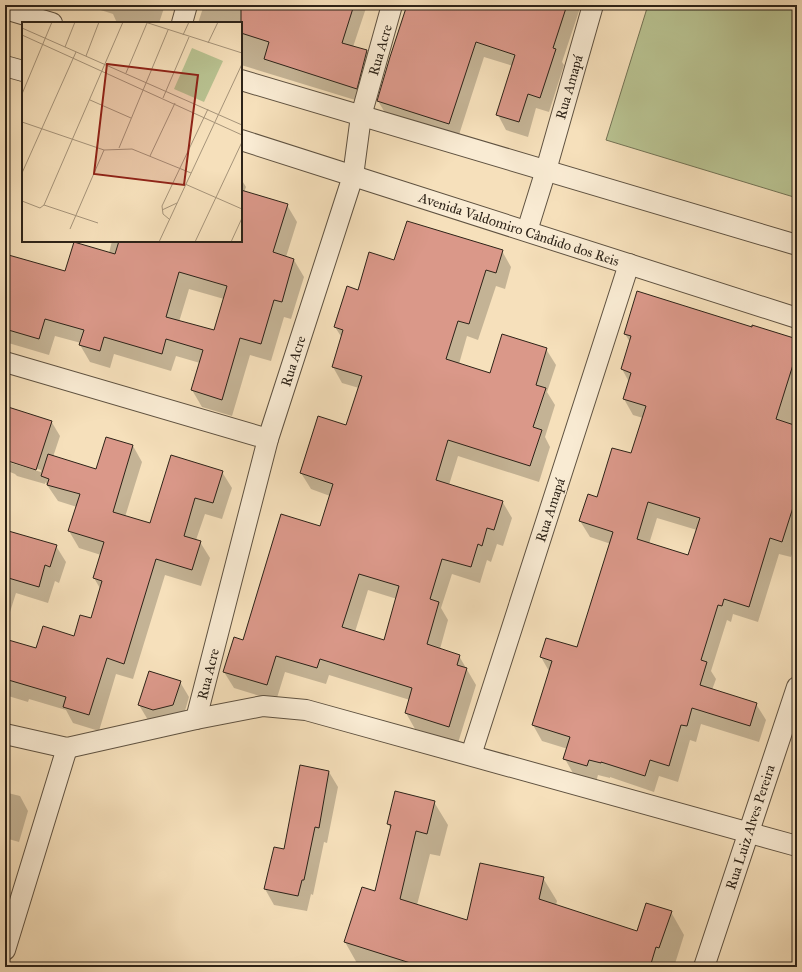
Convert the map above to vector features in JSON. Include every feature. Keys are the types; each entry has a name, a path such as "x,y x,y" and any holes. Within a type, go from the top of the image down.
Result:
{"street":[{"path":"182,22 187,5"},
{"name":"Rua Acre","path":"196,719 268,439 353,176 362,116 392,5"},
{"name":"Rua Amapá","path":"527,231 593,5"},
{"path":"5,9 49,22"},
{"path":"5,66 22,71"},
{"path":"242,80 797,245"},
{"name":"Avenida Valdomiro Cândido dos Reis","path":"242,140 797,318"},
{"name":"Rua Amapá","path":"471,756 629,264"},
{"path":"5,362 268,439"},
{"name":"Rua Luiz Alves Pereira","path":"704,967 797,687"},
{"path":"5,734 67,748 196,719 263,706 306,710 797,846"},
{"path":"5,950 67,748"}],"green space":[{"path":"648,5 797,5 797,198 606,140"}],"building":[{"path":"241,5 354,5 342,43 367,50 357,89 264,59 269,42 242,33"},
{"path":"407,5 567,5 553,48 556,49 540,98 528,94 519,122 496,115 515,55 476,42 449,124 377,101"},
{"path":"242,190 288,204 273,252 294,259 282,302 274,300 261,344 240,338 222,400 191,390 203,350 166,339 162,354 104,337 100,351 79,345 84,330 45,319 39,339 5,329 5,254 65,271 74,242 115,254 119,242 242,242","holes":["179,272 227,286 214,330 166,317"]},
{"path":"407,221 503,250 496,273 486,270 469,324 458,321 446,359 490,373 502,334 547,348 536,385 546,388 533,427 542,430 530,466 448,440 436,480 503,501 494,530 487,528 482,546 478,544 471,567 442,559 430,599 439,602 427,644 460,655 457,665 467,668 449,727 405,713 412,688 320,659 317,668 276,656 267,685 223,672 234,637 243,640 281,514 320,526 333,484 300,473 318,416 346,425 362,376 332,367 343,330 334,327 347,286 358,290 369,252 394,260","holes":["359,574 399,586 384,640 342,627"]},
{"path":"637,291 752,327 752,325 797,339 797,352 776,419 797,426 797,495 782,542 770,538 749,607 724,599 722,606 718,605 701,660 707,662 700,685 757,703 750,726 692,708 687,726 681,725 669,766 650,760 645,776 601,762 589,760 587,766 563,759 570,737 532,725 552,661 540,657 546,638 577,647 613,532 579,521 588,494 597,497 612,448 631,453 646,406 623,399 631,373 621,369 631,336 624,334","holes":["648,502 700,518 688,555 637,539"]},
{"path":"5,406 52,421 36,470 5,460"},
{"path":"106,437 133,445 113,512 150,523 171,455 223,471 213,503 195,498 184,536 201,541 192,570 156,559 124,664 107,658 89,715 63,707 66,697 5,679 5,639 36,648 43,626 74,636 80,615 91,618 102,581 93,578 104,542 68,531 80,494 47,485 49,479 41,476 48,454 96,469"},
{"path":"5,530 57,545 50,567 45,565 39,587 5,577"},
{"path":"149,671 181,681 173,705 153,710 138,705"},
{"path":"300,765 329,771 319,828 315,827 304,880 302,880 298,896 264,889 274,847 284,849"},
{"path":"395,791 435,801 427,834 416,831 400,899 467,920 480,863 544,877 539,899 637,931 646,903 672,911 659,948 656,947 650,967 423,967 344,942 362,887 375,891 391,825 387,824"}]}
